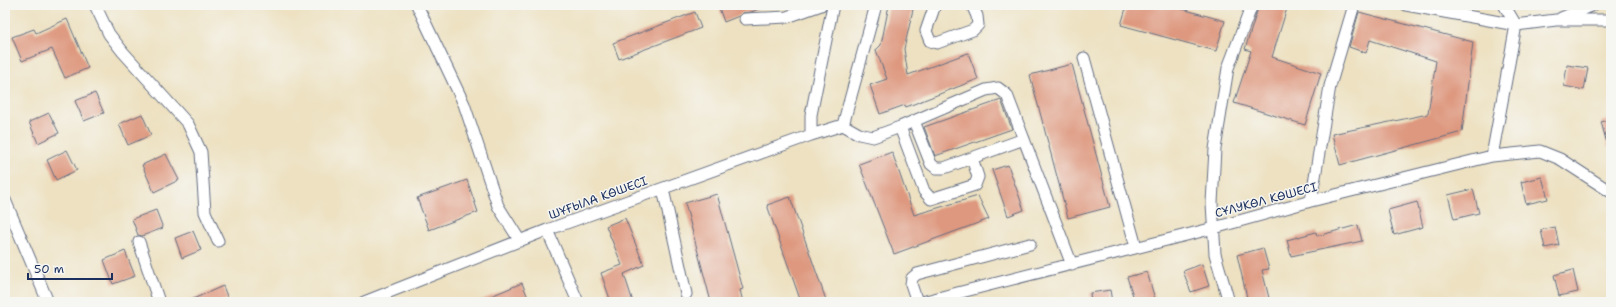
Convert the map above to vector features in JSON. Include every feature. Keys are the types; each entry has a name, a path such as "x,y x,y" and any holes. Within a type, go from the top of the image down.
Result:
{"street":[{"path":"95,5 109,34 123,52 188,124 201,152 205,212 218,241"},
{"path":"417,5 464,104 498,206 520,241"},
{"path":"745,19 787,17 821,5"},
{"path":"810,135 811,114 832,5"},
{"path":"876,5 843,125 859,134 874,136 900,127 986,90 998,88 1007,95 1072,265"},
{"path":"934,5 926,31 930,41 937,43 973,30 978,25 977,16 972,5"},
{"path":"1229,302 1215,254 1212,203 1215,149 1228,68 1252,5"},
{"path":"1310,201 1330,86 1354,5"},
{"path":"1406,5 1516,25 1556,20 1611,20"},
{"path":"1492,156 1516,25 1504,5"},
{"path":"1556,20 1593,5"},
{"path":"1084,58 1136,247"},
{"path":"914,121 931,164 936,168 944,168 1024,139"},
{"name":"ШҰҒЫЛА КӨШЕСІ","path":"364,302 547,230 810,135 843,125"},
{"path":"900,127 924,191 931,199 975,185 978,177 972,158"},
{"name":"СҰЛУКӨЛ КӨШЕСІ","path":"922,302 1072,265 1310,201 1492,156 1540,151 1560,159 1611,192"},
{"path":"663,189 686,294"},
{"path":"5,200 48,302"},
{"path":"547,230 578,302"},
{"path":"139,242 160,302"},
{"path":"916,302 911,284 912,278 917,274 1030,244"}],"building":[{"path":"718,5 766,6 751,12 742,13 739,16 724,22"},
{"path":"889,5 914,5 904,49 908,75 968,53 978,79 906,107 905,105 880,114 870,85 887,79 876,50 881,45"},
{"path":"1127,5 1168,5 1225,21 1216,51 1121,25"},
{"path":"1259,5 1288,5 1272,57 1321,73 1305,125 1234,103 1251,51 1245,49"},
{"path":"695,12 701,28 619,59 613,43"},
{"path":"1359,12 1473,42 1462,132 1340,165 1332,134 1428,114 1436,61 1370,40 1366,53 1349,47"},
{"path":"67,19 88,68 65,78 52,49 22,61 12,37 34,29 36,33"},
{"path":"1072,64 1110,207 1068,218 1030,75"},
{"path":"1567,65 1588,68 1584,90 1564,86"},
{"path":"95,93 104,113 84,121 75,101"},
{"path":"1001,100 1012,129 935,156 924,127"},
{"path":"49,113 59,133 38,143 29,122"},
{"path":"142,114 151,135 128,145 119,124"},
{"path":"1611,119 1611,147 1608,147 1601,122"},
{"path":"67,150 77,170 56,180 47,160"},
{"path":"892,152 914,215 978,196 989,219 894,254 859,164"},
{"path":"166,154 179,180 154,192 142,165"},
{"path":"1008,165 1024,210 1008,216 992,170"},
{"path":"1542,177 1548,199 1526,204 1521,182"},
{"path":"467,180 478,212 429,230 417,198"},
{"path":"1473,189 1479,213 1454,219 1448,195"},
{"path":"717,194 743,289 740,290 743,302 711,302 685,203"},
{"path":"790,197 826,300 821,302 801,302 767,205"},
{"path":"1417,202 1423,227 1394,235 1388,210"},
{"path":"156,210 163,228 142,236 138,235 132,219"},
{"path":"625,218 644,265 624,274 633,302 611,302 601,273 622,265 606,226"},
{"path":"1358,225 1362,241 1291,256 1287,240 1316,232 1317,236"},
{"path":"1555,227 1559,245 1545,248 1541,230"},
{"path":"193,231 201,250 182,258 175,238"},
{"path":"1263,248 1269,269 1262,270 1270,302 1248,302 1237,255"},
{"path":"125,251 135,276 113,284 104,260"},
{"path":"1202,264 1209,286 1191,292 1183,271"},
{"path":"1573,270 1578,292 1559,296 1554,275"},
{"path":"1147,272 1155,299 1145,302 1135,302 1127,277"},
{"path":"522,283 529,300 524,302 477,302"},
{"path":"223,286 228,299 221,302 186,302"},
{"path":"1110,290 1112,302 1091,302 1090,293"}]}
